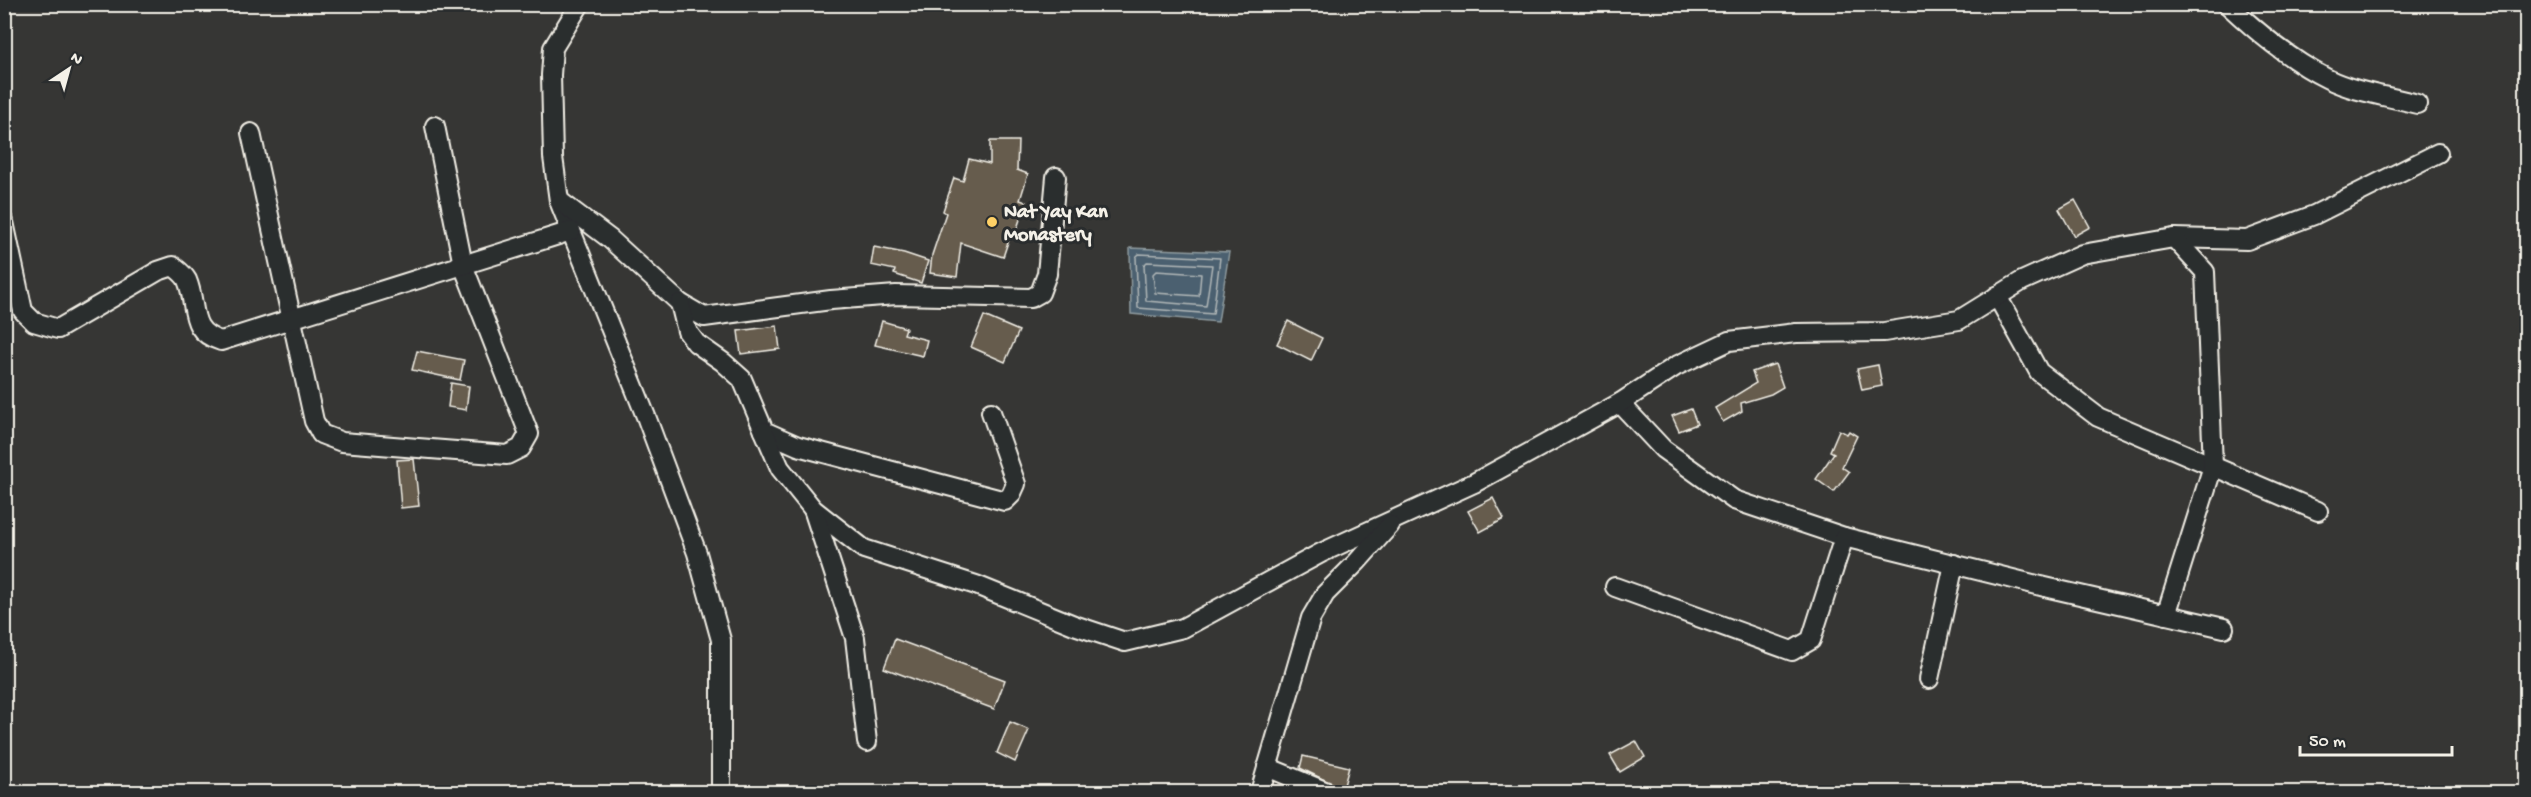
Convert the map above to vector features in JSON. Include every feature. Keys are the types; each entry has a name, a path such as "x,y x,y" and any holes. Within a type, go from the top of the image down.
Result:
{"street":[{"path":"580,4 553,48 550,75 554,157 559,201 697,553 721,640 722,792"},
{"path":"2227,4 2262,36 2328,79 2417,104"},
{"path":"251,133 290,319 314,421 321,435 342,442 507,455 521,448 529,434 462,265 435,126"},
{"path":"680,303 687,331 696,343 742,379 780,468 813,509 864,549 976,585 1074,625 1125,642 1183,628 1321,553 1474,483 1620,403 1676,366 1729,340 1796,333 1884,332 1959,320 2022,280 2082,254 2174,238 2247,240 2314,215 2438,153"},
{"path":"559,201 610,239 680,303 704,317 831,300 896,295 1031,298 1040,293 1047,274 1056,177"},
{"path":"4,222 23,311 34,322 58,329 158,271 173,266 186,278 199,329 208,337 221,340 571,231"},
{"path":"2166,615 2213,466 2205,272 2174,238"},
{"path":"1997,296 2039,372 2098,417 2318,511"},
{"path":"1620,403 1663,449 1734,500 1844,537 2224,628"},
{"path":"764,431 798,446 1005,501 1016,484 991,412"},
{"path":"813,509 855,638 867,742"},
{"path":"1260,792 1311,618 1325,594 1395,519"},
{"path":"1615,587 1792,651 1811,640 1844,537"},
{"path":"1929,679 1954,564"},
{"path":"1266,767 1327,792"}],"water":[{"path":"1130,248 1229,252 1218,322 1131,314"}],"building":[{"path":"990,141 1018,141 1017,170 1028,174 1020,200 1026,202 1014,237 1010,236 1003,257 961,243 957,277 930,273 932,255 946,213 943,211 954,178 963,181 969,159 990,164"},
{"path":"2075,200 2090,227 2074,236 2059,209"},
{"path":"874,247 928,261 921,283 894,274 895,270 871,265"},
{"path":"984,316 1019,331 1005,362 971,347"},
{"path":"882,321 906,328 904,334 927,340 923,356 875,345"},
{"path":"1288,321 1322,338 1311,361 1277,344"},
{"path":"777,326 780,349 741,354 738,331"},
{"path":"417,351 464,360 460,380 412,370"},
{"path":"1775,364 1783,387 1771,394 1741,403 1742,411 1723,422 1715,408 1756,383 1752,372"},
{"path":"1878,365 1882,386 1862,390 1857,369"},
{"path":"451,383 469,386 466,410 448,407"},
{"path":"1691,409 1697,424 1679,431 1672,416"},
{"path":"1839,430 1847,434 1849,431 1857,436 1842,467 1849,472 1834,492 1816,479 1834,453 1830,451"},
{"path":"414,459 419,506 401,508 397,460"},
{"path":"1493,498 1504,519 1480,532 1468,511"},
{"path":"895,639 1005,680 994,709 884,668"},
{"path":"1010,722 1029,730 1015,762 997,753"},
{"path":"1636,741 1645,757 1620,772 1610,755"},
{"path":"1303,756 1349,767 1343,789 1300,768"}],"place":[{"name":"Nat Yay Kan Monastery","path":"992,222"}]}
